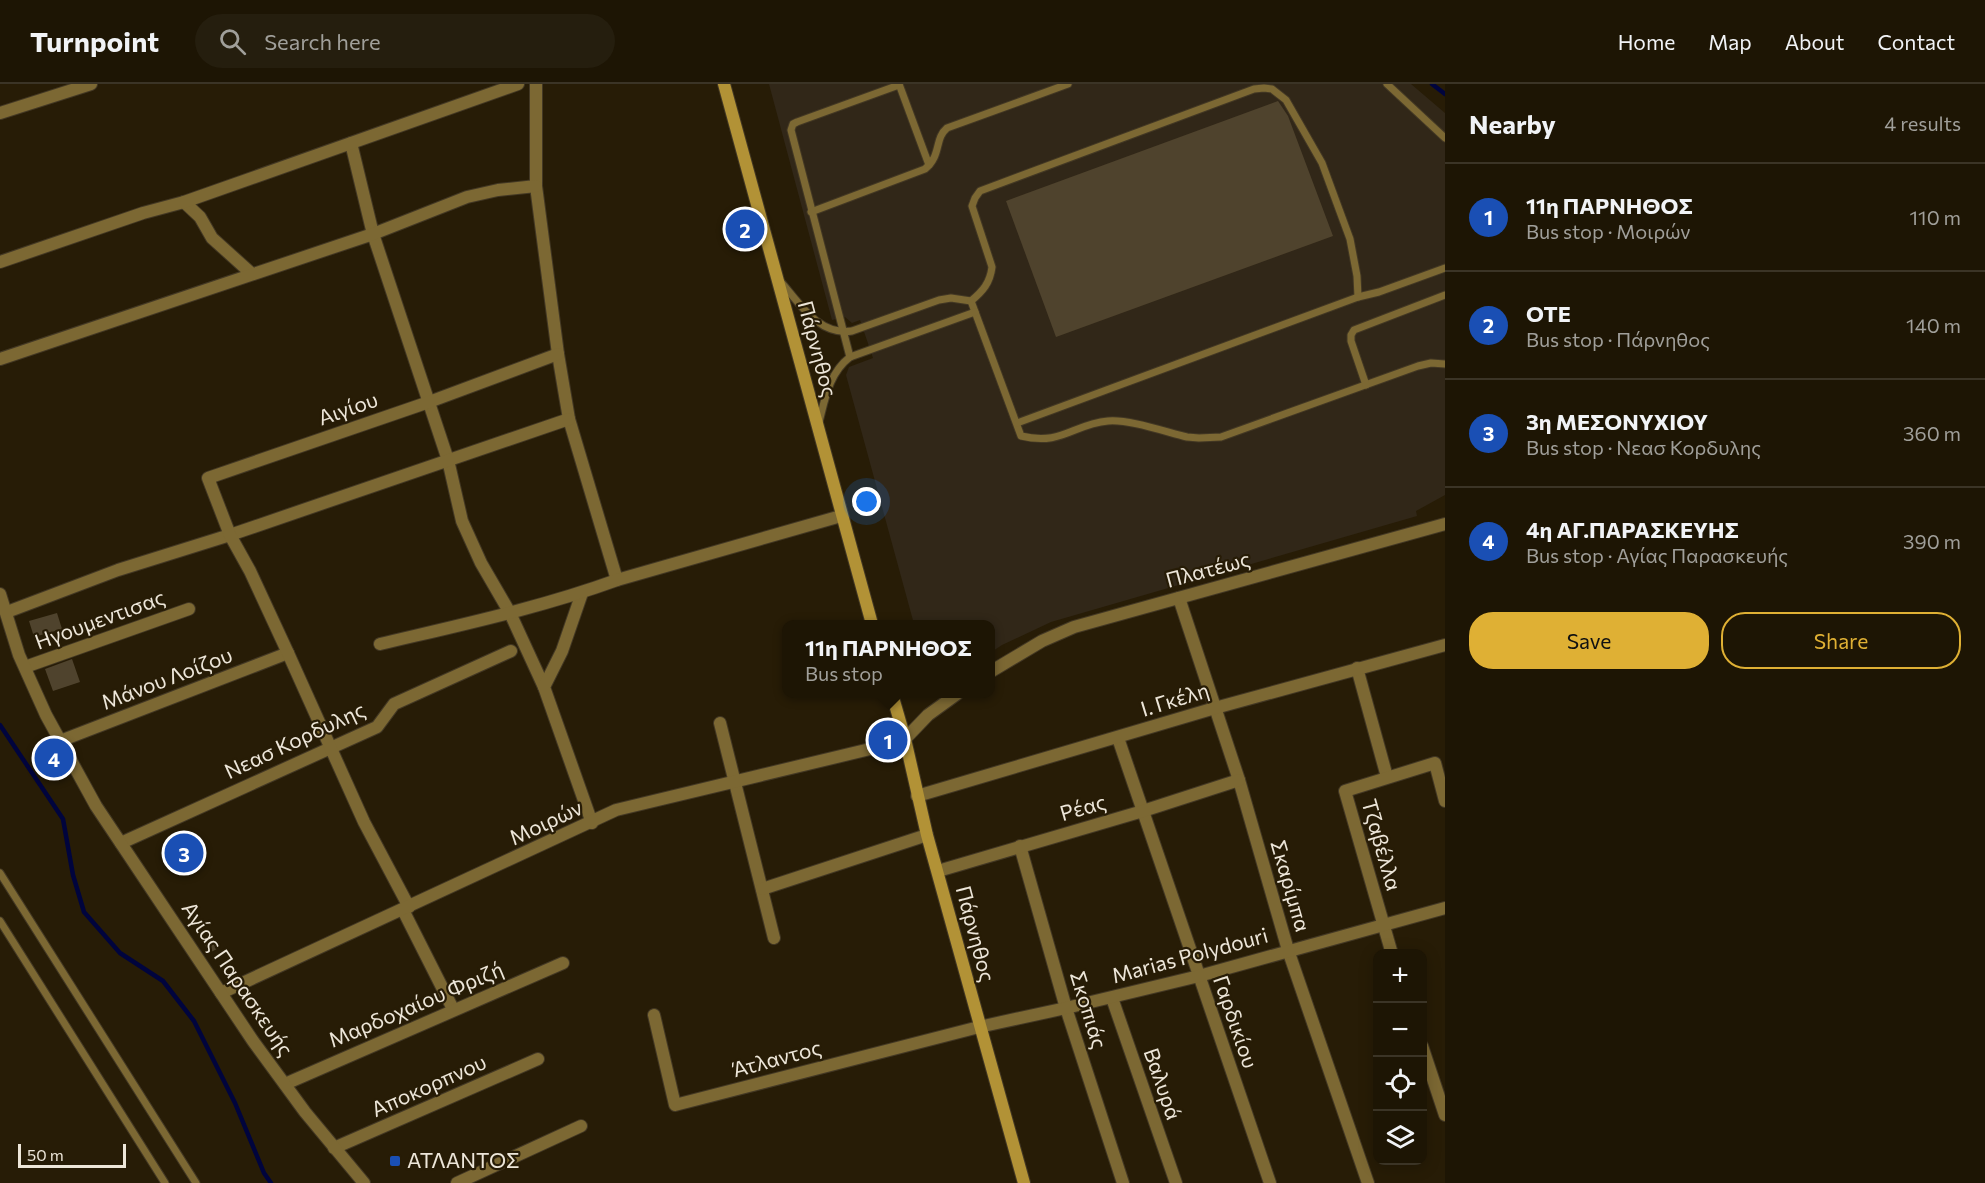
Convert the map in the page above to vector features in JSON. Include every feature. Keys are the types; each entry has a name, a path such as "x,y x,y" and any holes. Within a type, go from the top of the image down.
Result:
{"main road":[{"name":"Πάρνηθος","path":"724,84 871,620"},
{"name":"Πάρνηθος","path":"893,698 927,835 1024,1183"}],"street":[{"path":"0,113 91,84"},
{"path":"0,262 143,213 184,202 518,84"},
{"path":"536,84 536,186 558,354 569,419 617,580"},
{"path":"351,143 373,234 448,460 462,521 481,563 510,613 544,687 592,823"},
{"path":"0,359 373,234 467,197 498,190 536,186"},
{"path":"184,202 200,217 212,238 252,274"},
{"name":"Αιγίου","path":"230,535 208,478 429,402 558,354"},
{"path":"7,612 118,570 230,535 569,419"},
{"path":"381,644 582,593 617,580 841,516"},
{"name":"Πλατέως","path":"995,669 1065,630 1445,524"},
{"path":"230,535 250,571 332,747 364,822 453,1009"},
{"path":"544,687 562,651 582,593"},
{"name":"Αγίας Παρασκευής","path":"0,594 19,655 60,741 96,806 285,1084 364,1183"},
{"name":"Σκαρίμπα","path":"1179,598 1239,780 1288,950 1368,1183"},
{"name":"Ηγουμεντισας","path":"25,667 189,609"},
{"name":"Ι. Γκέλη","path":"917,796 1215,708 1445,645"},
{"name":"Νεασ Κορδυλης","path":"121,843 377,727 394,704 511,651"},
{"name":"Μάνου Λοίζου","path":"60,741 288,653"},
{"path":"1357,668 1387,777 1435,763 1445,801"},
{"path":"905,739 928,715 950,698"},
{"path":"720,723 774,938"},
{"name":"Γαρδικίου","path":"1118,738 1270,1183"},
{"name":"Μοιρών","path":"221,993 616,810 905,739"},
{"name":"Τζαβέλλα","path":"1387,777 1345,791 1390,949"},
{"name":"Ρέας","path":"938,871 1143,811 1239,780"},
{"path":"762,889 927,835"},
{"name":"Σκοπιάς","path":"1020,846 1066,1008 1123,1183"},
{"name":"Marias Polydouri","path":"979,1027 1199,976 1445,908"},
{"name":"Μαρδοχαίου Φριζή","path":"285,1084 563,963"},
{"name":"Βαλυρά","path":"1112,998 1176,1183"},
{"name":"Άτλαντος","path":"654,1015 675,1106 979,1027"},
{"path":"1426,1057 1445,1115"},
{"name":"Αποκορπνου","path":"334,1148 538,1059"},
{"path":"456,1183 581,1126"}],"lane":[{"path":"850,357 790,136 793,124 899,84 929,165"},
{"path":"811,212 919,172 929,165 937,153 941,134 947,128 1068,84"},
{"path":"1387,84 1445,138"},
{"path":"971,301 987,286 992,267 972,206 980,191 1244,93 1264,88 1272,90 1286,100 1322,163 1350,238 1357,276 1358,297"},
{"path":"1017,423 1358,297 1445,268"},
{"path":"777,277 816,322 843,333 939,300 951,298 971,301"},
{"path":"1366,385 1351,341 1354,330 1445,295"},
{"path":"971,301 1021,435 1043,440 1111,421 1187,437 1210,438 1230,434 1418,366 1445,363"},
{"path":"818,425 831,381 841,364 850,357 975,312"},
{"path":"0,873 196,1183"},
{"path":"0,921 165,1183"}],"shaded area":[{"path":"769,84 1411,84 1445,113 1445,495 1416,511 1417,516 1051,622 995,650 995,620 913,620 846,375 849,367 873,358 860,320 852,323 845,317 832,320"}],"building":[{"path":"1278,101 1288,116 1333,236 1056,337 1006,201"},
{"path":"57,613 62,629 34,637 29,621"},
{"path":"72,659 80,682 53,691 45,669"},
{"path":"214,938 219,948 209,953 204,943"}],"waterway":[{"path":"1432,84 1445,94"},
{"path":"0,725 63,819 73,875 84,912 120,953 163,981 194,1021 235,1103 264,1173 271,1183"}],"place":[{"name":"ΟΤΕ","path":"745,229"},
{"name":"11η ΠΑΡΝΗΘΟΣ","path":"888,740"},
{"name":"4η ΑΓ.ΠΑΡΑΣΚΕΥΗΣ","path":"54,758"},
{"name":"3η ΜΕΣΟΝΥΧΙΟΥ","path":"184,853"},
{"name":"ΑΤΛΑΝΤΟΣ","path":"395,1161"}]}
